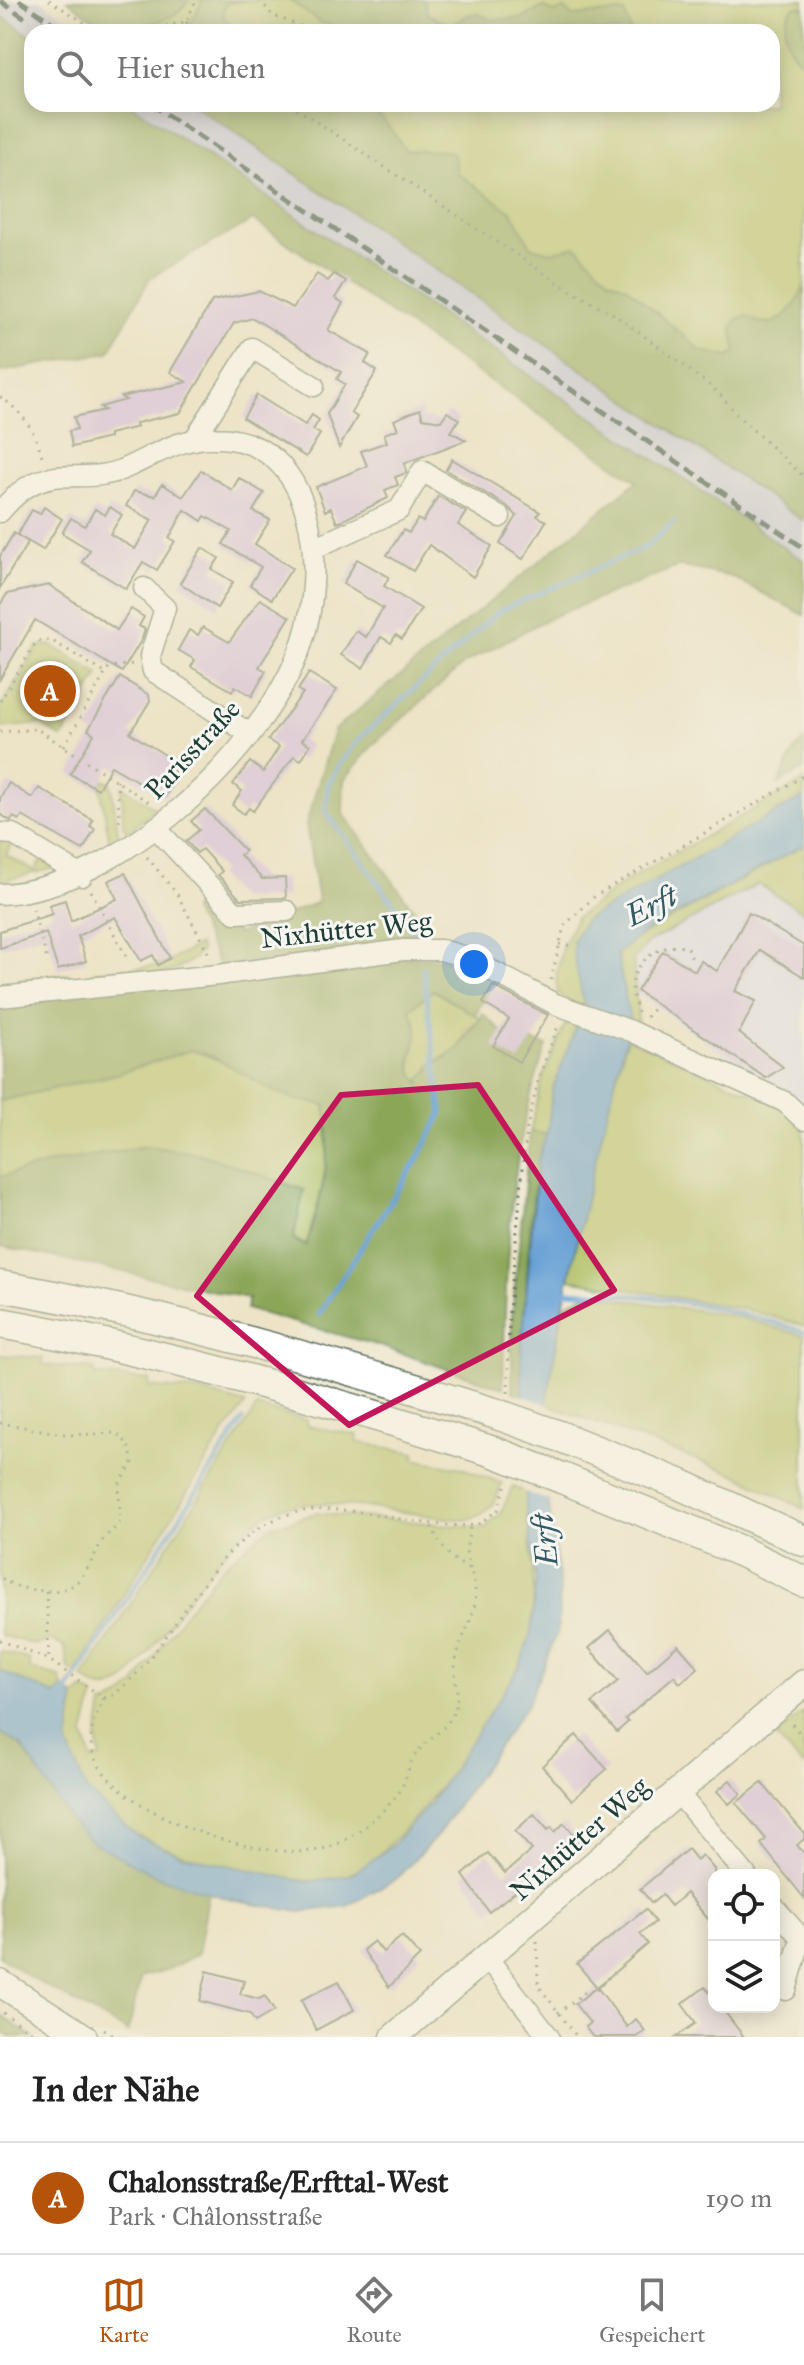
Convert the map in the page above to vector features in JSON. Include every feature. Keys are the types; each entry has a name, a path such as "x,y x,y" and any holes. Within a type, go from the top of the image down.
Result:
{"highway":[{"path":"0,1286 194,1326 501,1409 804,1541"},
{"path":"0,1323 176,1359 295,1390 562,1478 740,1551 804,1582"}],"main road":[{"name":"Nixhütter Weg","path":"394,2037 804,1683"},
{"path":"0,1983 84,2037"}],"street":[{"path":"194,440 252,348 314,386"},
{"name":"Parisstraße","path":"0,894 28,892 82,876 163,822 210,780 250,734 301,646 314,593 314,548 307,512 287,471 260,449 234,439 194,440 163,449 117,472 46,476"},
{"path":"314,548 399,510 422,471 500,517"},
{"path":"0,512 28,486 46,476"},
{"path":"144,588 165,608 149,663 153,671 250,734"},
{"path":"163,822 235,913 287,911"},
{"path":"0,833 12,834 82,876"},
{"name":"Nixhütter Weg","path":"0,997 218,975 403,950 441,950 466,957 555,1004 636,1026 785,1102 804,1120"},
{"path":"679,1794 741,1869"},
{"path":"780,1913 803,1937 786,1990"},
{"path":"488,1959 549,2037"}],"path":[{"path":"49,0 86,24"},
{"path":"186,22 196,0"},
{"path":"260,0 272,15 295,24"},
{"path":"175,24 186,22"},
{"path":"302,112 653,342 719,393 739,417 804,477"},
{"path":"0,397 26,421 37,439 46,476"},
{"path":"0,701 37,641 51,640 105,673"},
{"path":"64,746 109,667 149,663"},
{"path":"0,732 37,729 117,780 163,822"},
{"path":"501,1409 525,1142 539,1077 559,1024 550,987 559,944 572,915 595,896 804,776"},
{"path":"117,780 121,830 177,894 218,975"},
{"path":"82,876 127,958"},
{"path":"28,892 48,963"},
{"path":"559,944 575,946"},
{"path":"636,1026 632,992 635,975 642,963 663,948 678,946 688,948 693,961"},
{"path":"0,1423 70,1435 116,1433 131,1450 131,1467 119,1485 118,1525 105,1537 77,1585 62,1591 46,1591 11,1585 0,1576"},
{"path":"470,1526 466,1551 476,1584 475,1599 470,1629 460,1646 455,1668 456,1703 446,1727 413,1758 399,1792 373,1821 329,1847 306,1853 203,1836 169,1821 119,1786 95,1759 92,1727 104,1698 122,1688 231,1552 268,1522 317,1509 470,1526 488,1521 498,1510 507,1485 501,1460"},
{"path":"430,1523 441,1548 454,1561 470,1569"},
{"path":"46,1591 49,1660"},
{"path":"0,1640 49,1660 104,1698"},
{"path":"788,1717 804,1738"},
{"path":"537,1937 538,1985 577,2037"},
{"path":"558,2013 588,1990 594,1993 609,1977"},
{"path":"0,2011 40,2037"}],"highlighted area":[{"path":"478,1085 614,1290 349,1425 197,1296 341,1095"}],"shaded area":[{"path":"0,0 40,0 75,24 24,24 24,32 0,15"},
{"path":"143,112 205,112 804,521 804,561"},
{"path":"759,884 804,912 804,1111 633,991 633,959 649,942"}],"green space":[{"path":"68,0 804,0 804,425 208,112 780,112 780,24 102,24"},
{"path":"68,0 189,0 172,15 149,24 108,24 88,15"},
{"path":"203,0 249,0 227,3 223,10 230,24 191,24"},
{"path":"289,0 425,0 427,14 449,24 326,24"},
{"path":"796,6 804,7 804,63 792,52 786,36 786,19"},
{"path":"543,7 555,13 565,9 572,16 625,13 628,24 453,24 468,15 478,14 492,20 523,18"},
{"path":"0,15 24,32 24,112 142,112 804,561 804,615 732,577 679,566 547,619 465,663 373,745 344,780 343,813 417,914 429,942 219,966 192,909 206,896 238,934 318,902 306,824 334,730 637,481 253,220 150,278 109,352 0,372"},
{"path":"205,112 371,112 385,122 405,150 447,151 454,155 457,173 512,212 531,247 551,252 576,246 609,279 626,286 701,351 730,357 736,351 732,328 737,319 747,316 766,323 782,318 795,304 804,286 804,521"},
{"path":"51,645 99,674 62,738 40,724 2,728 0,708 38,646"},
{"path":"804,741 804,769 777,785 795,750"},
{"path":"103,780 110,782 112,788 119,839 110,845 100,785"},
{"path":"804,781 804,797 585,920 574,950 584,1006 578,1006 558,994 556,978 562,947 576,918 629,879"},
{"path":"122,786 156,809 127,832 123,825"},
{"path":"0,839 13,842 6,855 34,871 42,859 56,868 0,881"},
{"path":"804,845 804,912 758,884 649,942 633,959 638,1021 630,1022 617,954 619,948"},
{"path":"199,945 201,951 191,961 166,973 97,980 92,972 162,965"},
{"path":"402,957 443,958 495,979 475,1015 433,990 410,1009 417,1028 411,1064 415,1077 422,1085 420,1080 424,1075 460,1046 481,1019 482,1013 502,1032 547,1046 533,1086 516,1171 507,1259 503,1388 380,1346 246,1309 248,1298 0,1246 0,1177 52,1163 147,1146 201,1154 304,1190 293,1240 306,1246 321,1194 328,1142 325,1105 297,1100 271,1090 214,1057 191,1050 116,1074 0,1101 0,1000"},
{"path":"69,974 74,982 16,988 19,979"},
{"path":"432,990 481,1019 468,1030 458,1049 430,1065 424,1088 412,1070 415,1037 409,1009"},
{"path":"567,1020 577,1020 547,1134 530,1132 543,1077"},
{"path":"627,1038 781,1106 804,1129 804,1326 749,1310 569,1279 599,1139"},
{"path":"191,1050 288,1095 325,1105 328,1142 324,1177 306,1246 146,1146 52,1163 0,1177 0,1101 116,1074"},
{"path":"530,1132 547,1134 532,1210 522,1395 512,1391 512,1316"},
{"path":"586,1294 736,1316 804,1336 804,1509 735,1474 546,1404 564,1305"},
{"path":"0,1355 43,1358 43,1365 95,1369 94,1375 150,1380 149,1387 198,1391 246,1404 223,1435 75,1673 68,1668 65,1647 51,1640 36,1645 0,1635"},
{"path":"257,1407 307,1420 307,1426 358,1435 357,1442 416,1453 414,1459 462,1468 502,1483 490,1508 466,1520 330,1504 288,1506 266,1515 244,1532 222,1556 122,1683 106,1688 93,1685 83,1678"},
{"path":"513,1487 526,1492 533,1579 531,1631 523,1656 507,1689 457,1765 399,1835 372,1860 350,1874 312,1881 221,1865 164,1847 136,1834 112,1818 92,1798 77,1774 68,1744 75,1696 84,1689 94,1696 84,1735 92,1760 101,1758 97,1739 103,1705 122,1696 136,1683 183,1615 225,1564 270,1527 316,1513 485,1528 500,1514"},
{"path":"0,1651 30,1660 30,1669 60,1677 63,1688 55,1696 0,1671"},
{"path":"804,1711 804,1767 776,1737"},
{"path":"0,1732 21,1746 72,1822 209,1892 198,1954 167,1970 141,1977 128,2032 31,1978 0,1956"},
{"path":"0,2015 33,2037 10,2037 0,2030"}],"water":[{"name":"Erft","path":"804,797 804,845 647,930 617,954 630,1022 593,1169 560,1320 544,1419 543,1458 560,1588 558,1631 528,1703 437,1836 396,1879 347,1906 300,1912 236,1901 156,1876 92,1842 72,1822 22,1746 0,1732 0,1671 55,1695 63,1688 75,1696 68,1744 86,1790 137,1836 181,1855 307,1882 338,1877 352,1874 392,1846 430,1804 519,1668 531,1634 536,1580 526,1507 521,1355 538,1160 548,1129 552,1091 584,1006 573,949 575,943 572,942 585,920"}],"pier":[{"path":"518,1394 549,1405 547,1458 553,1502 522,1491"}],"building":[{"path":"317,274 328,281 334,274 346,281 335,298 343,303 328,330 370,354 365,363 377,371 351,413 357,417 339,448 327,414 345,384 337,379 341,372 253,318 234,323 180,413 136,423 137,427 109,434 109,438 72,447 69,431 77,429 74,417 105,410 100,407 126,400 121,397 187,382 170,372 212,301 259,291 293,308"},
{"path":"257,395 305,425 312,415 319,420 313,430 320,434 306,457 243,418"},
{"path":"420,409 423,418 441,421 447,412 459,419 451,432 466,440 405,463 406,473 395,477 398,485 385,490 388,498 337,523 331,508 325,511 316,487 367,466 361,451 387,442 384,434 398,429 394,420"},
{"path":"452,459 540,512 537,516 546,521 523,559 500,544 517,516 507,506 446,470"},
{"path":"201,470 232,490 239,478 264,493 253,511 270,520 255,544 292,568 272,599 250,585 261,567 223,544 231,531 205,516 202,521 185,510 169,538 175,541 157,570 143,562 126,589 82,562 90,550 62,533 71,518 85,526 95,509 105,515 110,507 122,515 110,534 135,549 152,520 126,506 134,491 155,496 162,484 183,497"},
{"path":"438,496 466,512 458,525 492,546 473,577 429,545 413,571 387,555 403,530 409,533 418,519 423,522"},
{"path":"44,507 62,519 43,550 17,535 32,510 40,514"},
{"path":"14,533 28,542 0,588 0,556"},
{"path":"202,548 219,558 212,569 233,582 217,608 180,583"},
{"path":"357,559 389,577 384,586 421,609 402,639 396,635 391,643 381,637 363,668 341,655 356,631 366,637 383,608 343,584"},
{"path":"49,585 117,630 131,609 144,617 139,626 145,629 142,639 122,672 35,620 0,679 0,605 7,594"},
{"path":"260,599 290,617 259,667 266,671 252,696 235,686 232,691 191,667 195,660 178,650 189,630 198,635 203,627 229,642"},
{"path":"309,673 337,690 302,740 310,745 301,760 294,756 253,811 249,808 244,814 232,805 242,791 233,784 250,762 263,772 279,747 268,740 303,693 298,690"},
{"path":"120,677 149,695 150,701 130,733 178,763 173,772 177,777 165,797 111,766 98,789 70,774 94,734 88,730"},
{"path":"9,783 32,798 39,788 93,820 90,826 95,829 83,850 22,816 19,820 13,817 11,821 0,814 0,798"},
{"path":"205,809 245,851 240,855 262,879 285,878 286,898 240,899 218,875 222,871 202,849 197,853 186,841 199,830 191,821"},
{"path":"125,873 170,958 158,965 153,955 141,961 115,917 78,936 86,961 58,970 46,933 0,948 0,931 52,914 49,905 65,900 71,921 117,899 108,881"},
{"path":"749,913 804,946 804,977 760,950 735,991 756,1001 739,1033 783,1067 766,1078 637,991 663,951 695,971 701,961 717,971"},
{"path":"493,986 548,1015 519,1062 493,1046 509,1019 483,1003"},
{"path":"610,1630 647,1672 678,1645 698,1668 680,1683 674,1676 625,1719 628,1722 617,1732 592,1703 618,1681 589,1648"},
{"path":"576,1735 607,1769 572,1800 542,1766"},
{"path":"730,1780 741,1794 729,1804 717,1791"},
{"path":"762,1783 804,1833 804,1839 797,1845 804,1853 804,1898 761,1844 766,1839 736,1803"},
{"path":"534,1814 548,1830 551,1827 555,1832 564,1823 580,1841 489,1912 463,1875 488,1853 505,1873 532,1850 515,1831"},
{"path":"688,1849 697,1860 702,1855 714,1869 708,1869 708,1919 686,1893 671,1906 662,1895 652,1903 640,1889"},
{"path":"646,1909 655,1922 640,1934 648,1944 597,1987 577,1964"},
{"path":"402,1936 420,1956 389,1987 363,1950 374,1941 383,1952"},
{"path":"207,1971 244,1981 240,1994 259,1999 265,1996 274,2011 255,2022 250,2014 200,2001"},
{"path":"339,1981 354,2010 316,2030 301,2000"},
{"path":"597,1987 627,2027 636,2019 645,2031 636,2037 593,2037 585,2027 590,2023 575,2004"},
{"path":"705,1987 708,1991 708,2013 726,2013 744,2037 676,2037 696,2023 682,2004"}],"waterway":[{"path":"418,937 326,812 328,785 339,765 360,738 499,611 646,547 674,522"},
{"path":"319,1314 419,1157 442,1113 423,968"},
{"path":"561,1291 684,1302 804,1332"},
{"path":"65,1694 243,1420"}],"railway":[{"path":"19,0 54,24"},
{"path":"0,1 30,21"},
{"path":"163,112 804,548"}],"place":[{"name":"Chalonsstraße/Erfttal-West","path":"50,691"}]}
